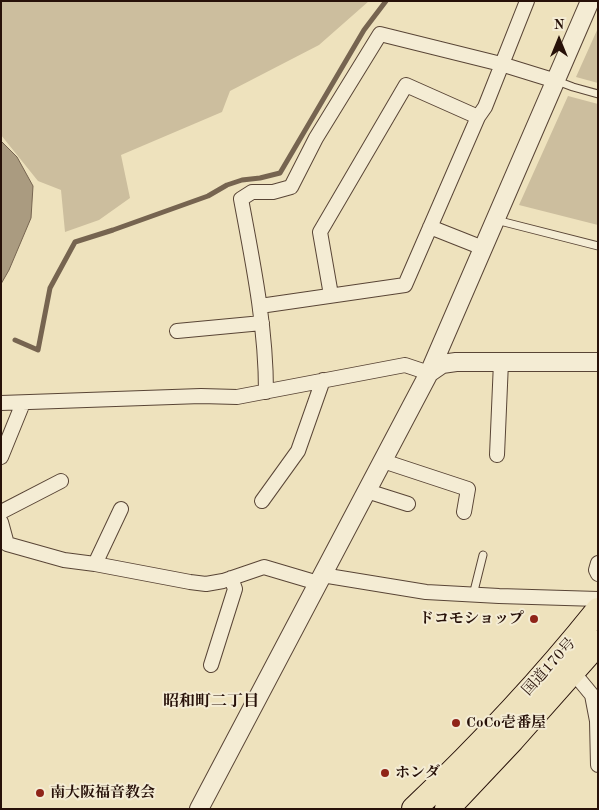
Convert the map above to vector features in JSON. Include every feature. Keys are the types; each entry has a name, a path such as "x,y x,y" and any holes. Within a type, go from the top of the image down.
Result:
{"highway":[{"name":"国道170号","path":"414,809 507,714 598,610"},
{"name":"国道170号","path":"447,809 512,740 598,643"}],"street":[{"path":"260,306 405,285 478,117 484,108 527,1"},
{"path":"199,809 429,372 590,1"},
{"path":"266,392 266,365 260,306 241,199 252,192 273,192 291,187 316,138 380,34 501,64 556,80"},
{"path":"331,295 320,232 406,85 478,117"},
{"path":"430,227 484,248"},
{"path":"177,331 262,323"},
{"path":"497,454 501,362"},
{"path":"1,403 201,396 237,397 405,365 429,372 442,364 598,362"},
{"path":"262,501 298,451 323,380"},
{"path":"1,457 23,403"},
{"path":"383,461 468,488 464,512"},
{"path":"1,512 60,481"},
{"path":"367,491 408,504"},
{"path":"95,564 122,509"},
{"path":"1,522 7,544 64,560 190,582 206,584 264,567 320,579 426,592 598,599"},
{"path":"598,563 596,570 598,574"},
{"path":"211,665 236,588 231,578"},
{"path":"572,672 592,695 597,721 598,765"}],"lane":[{"path":"556,80 598,94"},
{"path":"496,220 598,246"},
{"path":"473,595 483,555"}],"shaded area":[{"path":"1,1 369,1 319,45 230,91 222,112 121,155 130,198 99,220 65,232 61,190 38,181 1,135"},
{"path":"598,28 598,83 576,77"},
{"path":"568,96 598,104 598,225 519,205"},
{"path":"1,141 17,157 33,186 31,218 1,284"}],"waterway":[{"path":"15,340 38,350 50,288 75,242 208,196 227,185 242,180 280,173 364,30 386,1"}],"place":[{"name":"ドコモショップ","path":"534,619"},
{"name":"CoCo壱番屋","path":"456,723"},
{"name":"ホンダ","path":"385,773"},
{"name":"南大阪福音教会","path":"40,793"}],"district":[{"name":"昭和町二丁目","path":"211,702"}]}
